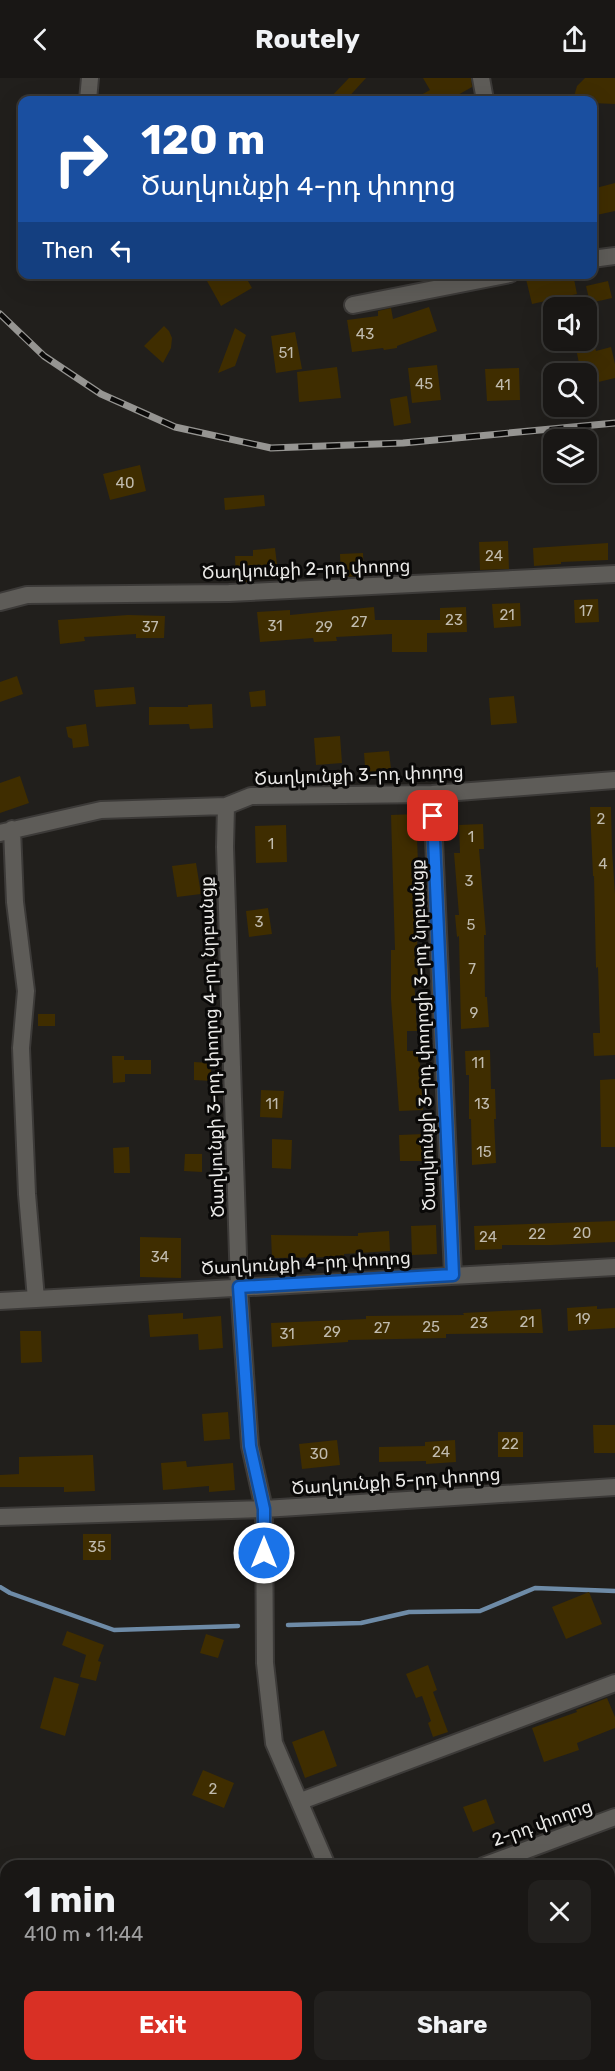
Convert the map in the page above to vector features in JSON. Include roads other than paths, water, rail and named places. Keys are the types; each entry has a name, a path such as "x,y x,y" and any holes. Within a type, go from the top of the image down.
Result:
{"street":[{"path":"88,96 90,78"},
{"path":"481,78 484,96"},
{"path":"597,258 615,256"},
{"path":"353,305 485,279"},
{"name":"Ծաղկունքի 2-րդ փողոց","path":"0,602 27,595 229,593 615,574"},
{"name":"Ծաղկունքի 3-րդ փողոց","path":"6,831 100,810 226,806 251,796 432,794 615,780"},
{"name":"Ծաղկունքի 3-րդ փողոցի 3-րդ նրբանցք","path":"432,794 453,1275"},
{"name":"Ծաղկունքի 3-րդ փողոց 4-րդ նրբանցք","path":"226,806 225,847 239,1287 250,1446 264,1509 265,1663 274,1743 325,1860"},
{"path":"6,831 26,991 21,1048 27,1194 36,1299"},
{"name":"Ծաղկունքի 4-րդ փողոց","path":"0,1301 615,1267"},
{"name":"Ծաղկունքի 5-րդ փողոց","path":"0,1517 264,1509 615,1486"},
{"path":"301,1801 615,1683"},
{"name":"2-րդ փողոց","path":"499,1860 615,1817"}],"waterway":[{"path":"0,1587 10,1593 114,1630 238,1626"},
{"path":"288,1625 361,1623 409,1612 480,1611 535,1588 615,1591"}],"railway":[{"path":"0,314 44,356 101,394 175,427 271,448 403,443 615,423"}]}
